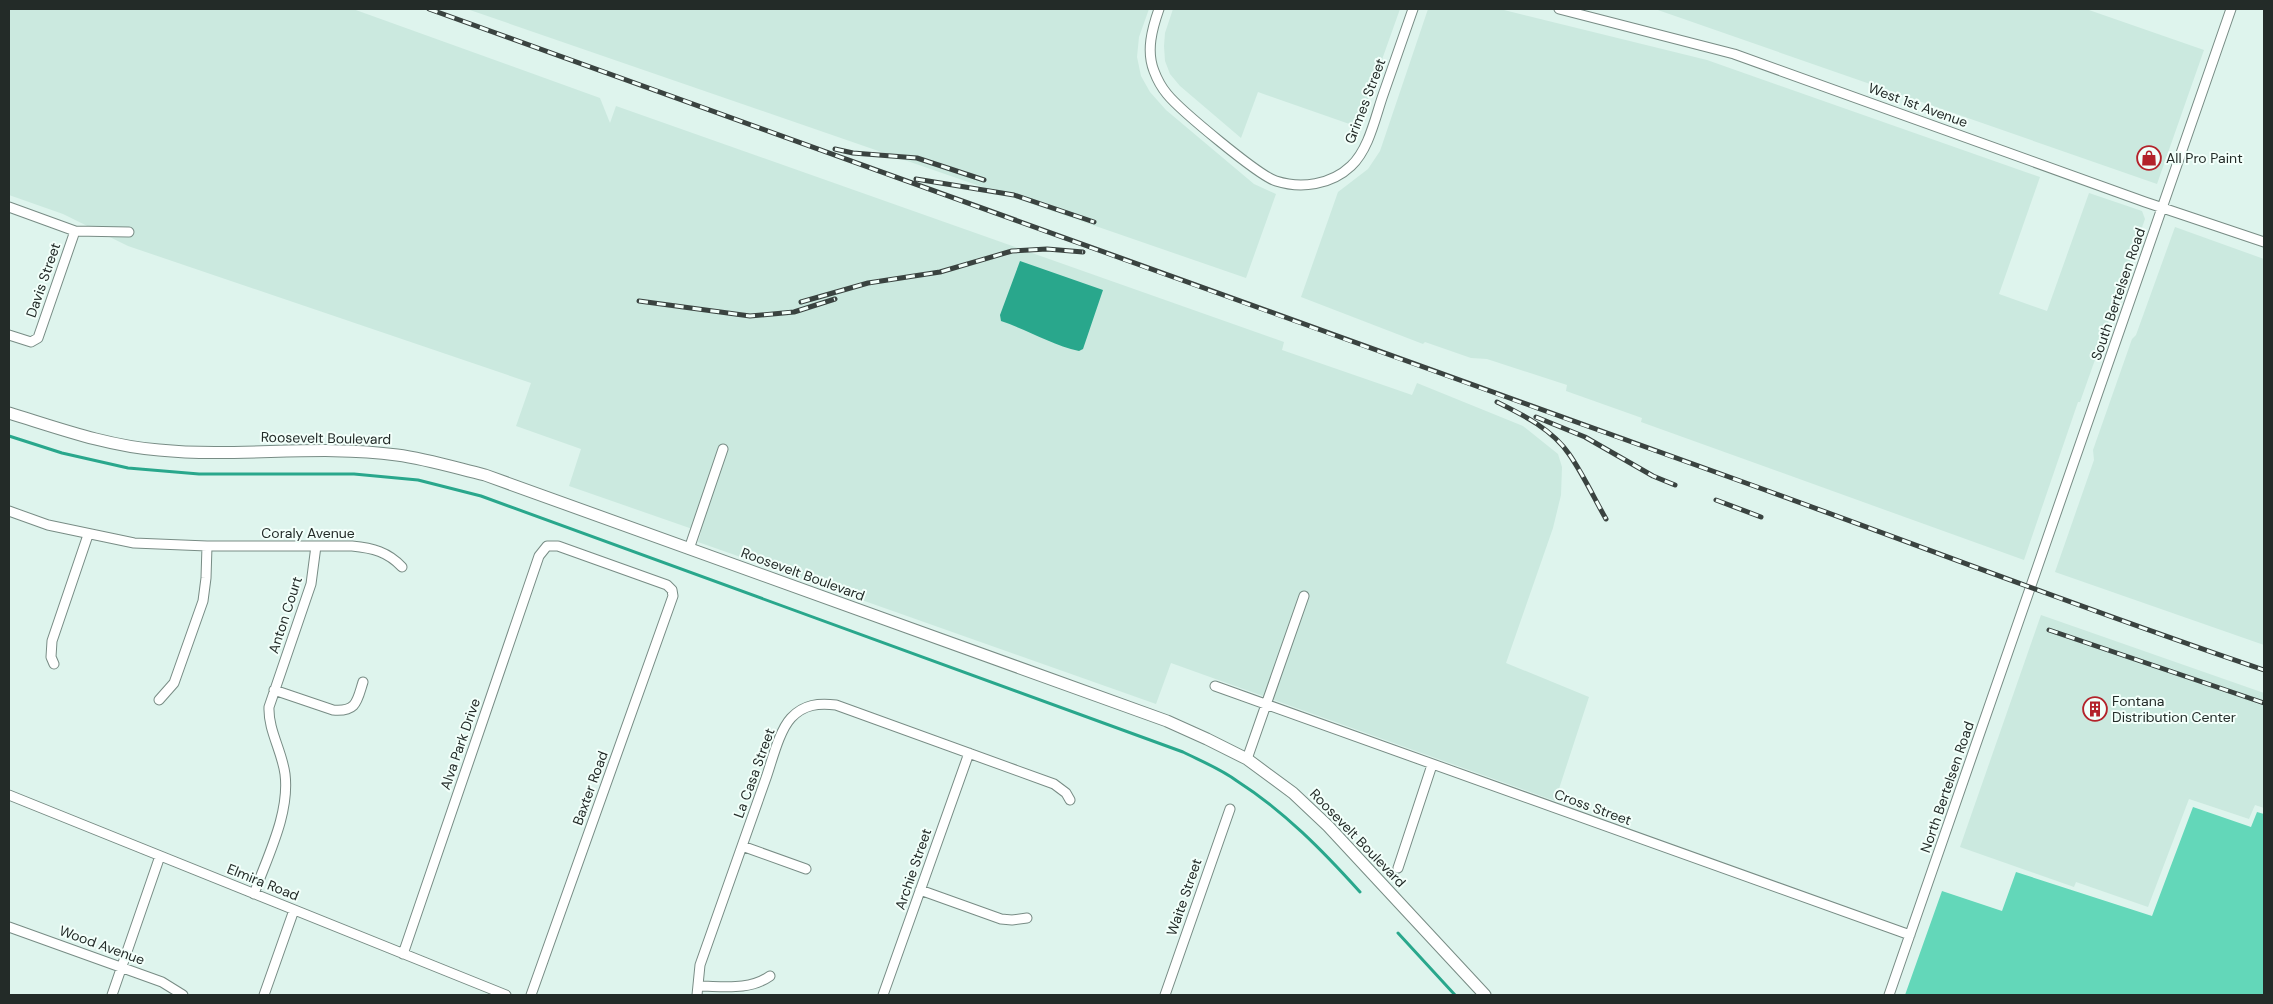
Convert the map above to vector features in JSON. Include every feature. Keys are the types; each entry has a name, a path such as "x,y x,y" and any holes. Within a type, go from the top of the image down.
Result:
{"main road":[{"name":"Roosevelt Boulevard","path":"9,413 90,438 158,450 346,452 396,455 485,475 1167,721 1208,739 1246,759 1293,793 1328,826 1485,995"}],"street":[{"name":"Grimes Street","path":"1159,9 1151,40 1150,55 1154,71 1167,94 1257,170 1274,181 1295,185 1318,184 1338,176 1352,165 1370,134 1413,9"},
{"name":"West 1st Avenue","path":"1559,9 1734,54 2163,208 2264,242"},
{"name":"South Bertelsen Road","path":"2030,588 2231,9"},
{"path":"9,207 75,231 130,232"},
{"name":"Davis Street","path":"9,335 31,342 38,338 75,231"},
{"path":"689,549 723,449"},
{"name":"Coraly Avenue","path":"9,511 48,525 88,535 150,545 368,548 383,552 394,558 402,567"},
{"path":"54,664 51,657 52,641 88,535"},
{"path":"159,700 170,690 174,683 203,601 207,546"},
{"name":"Anton Court","path":"254,894 280,821 285,799 285,777 282,756 268,719 269,706 311,584 316,546"},
{"name":"Baxter Road","path":"531,995 670,602 672,590 667,585 558,546 547,546"},
{"name":"Alva Park Drive","path":"403,954 539,556 547,546"},
{"name":"North Bertelsen Road","path":"1890,995 2030,588"},
{"path":"1246,759 1304,596"},
{"path":"274,690 333,710 342,711 351,709 356,703 363,682"},
{"name":"Cross Street","path":"1215,686 1910,935"},
{"name":"La Casa Street","path":"770,976 755,985 698,991 700,965 783,731 789,719 798,711 810,705 821,703 836,705 1054,784 1066,793 1070,800"},
{"name":"Archie Street","path":"882,995 969,753"},
{"path":"1398,868 1432,765"},
{"name":"Elmira Road","path":"9,795 506,995"},
{"name":"Waite Street","path":"1165,995 1230,809"},
{"path":"742,846 806,869"},
{"path":"112,995 160,856"},
{"path":"920,890 1001,919 1027,918"},
{"path":"264,995 294,910"},
{"name":"Wood Avenue","path":"9,927 162,982 183,995"}],"shaded area":[{"path":"9,9 353,9 600,98 610,123 616,106 1284,342 1282,350 1412,395 1417,383 1523,426 1558,454 1562,467 1561,495 1553,528 1506,663 1589,697 1555,801 1171,663 1156,704 698,542 701,532 569,486 581,449 516,426 531,383 128,246 63,214 9,195"},
{"path":"467,9 1149,9 1139,37 1137,57 1141,76 1150,92 1166,110 1254,184 1276,194 1246,278"},
{"path":"1173,9 1400,9 1358,127 1258,92 1241,138 1180,86 1170,74 1165,61 1164,46 1165,33"},
{"path":"1428,9 1500,9 1707,60 2040,177 1999,294 2047,311 2089,193 2142,211 2145,219 2080,402 2078,402 2024,560 1641,422 1642,418 1566,391 1567,385 1487,359 1471,358 1425,342 1423,344 1301,297 1338,192 1368,169 1380,151"},
{"path":"1655,9 2086,9 2204,50 2157,184"},
{"path":"2175,227 2264,259 2264,645 2055,572 2094,460 2093,450 2132,339 2136,335"},
{"path":"1020,261 1103,290 1083,349 1079,351 1059,345 1001,321 1000,315"},
{"path":"2041,615 2264,693 2264,808 2255,805 2249,819 2189,799 2148,907 2076,882 2074,887 1960,847"},
{"path":"2193,807 2251,827 2257,812 2264,814 2264,995 1905,995 1942,891 2002,911 2016,872 2152,916"}],"waterway":[{"path":"9,436 62,453 128,468 199,474 354,474 418,480 481,496 1183,752 1211,765 1271,805 1317,847 1360,892"},
{"path":"1398,933 1455,995"}],"railway":[{"path":"429,9 1757,487 2073,603 2264,670"},
{"path":"835,149 853,153 917,158 984,180"},
{"path":"916,179 1014,195 1094,222"},
{"path":"801,302 868,283 940,272 1012,251 1047,249 1083,252"},
{"path":"639,301 750,316 794,312 835,299"},
{"path":"1497,402 1536,423 1562,445 1579,470 1606,519"},
{"path":"1536,417 1585,437 1653,476 1675,485"},
{"path":"1716,500 1761,517"},
{"path":"2049,630 2264,703"}],"place":[{"name":"All Pro Paint","path":"2149,158"},
{"name":"Fontana Distribution Center","path":"2095,709"}]}
